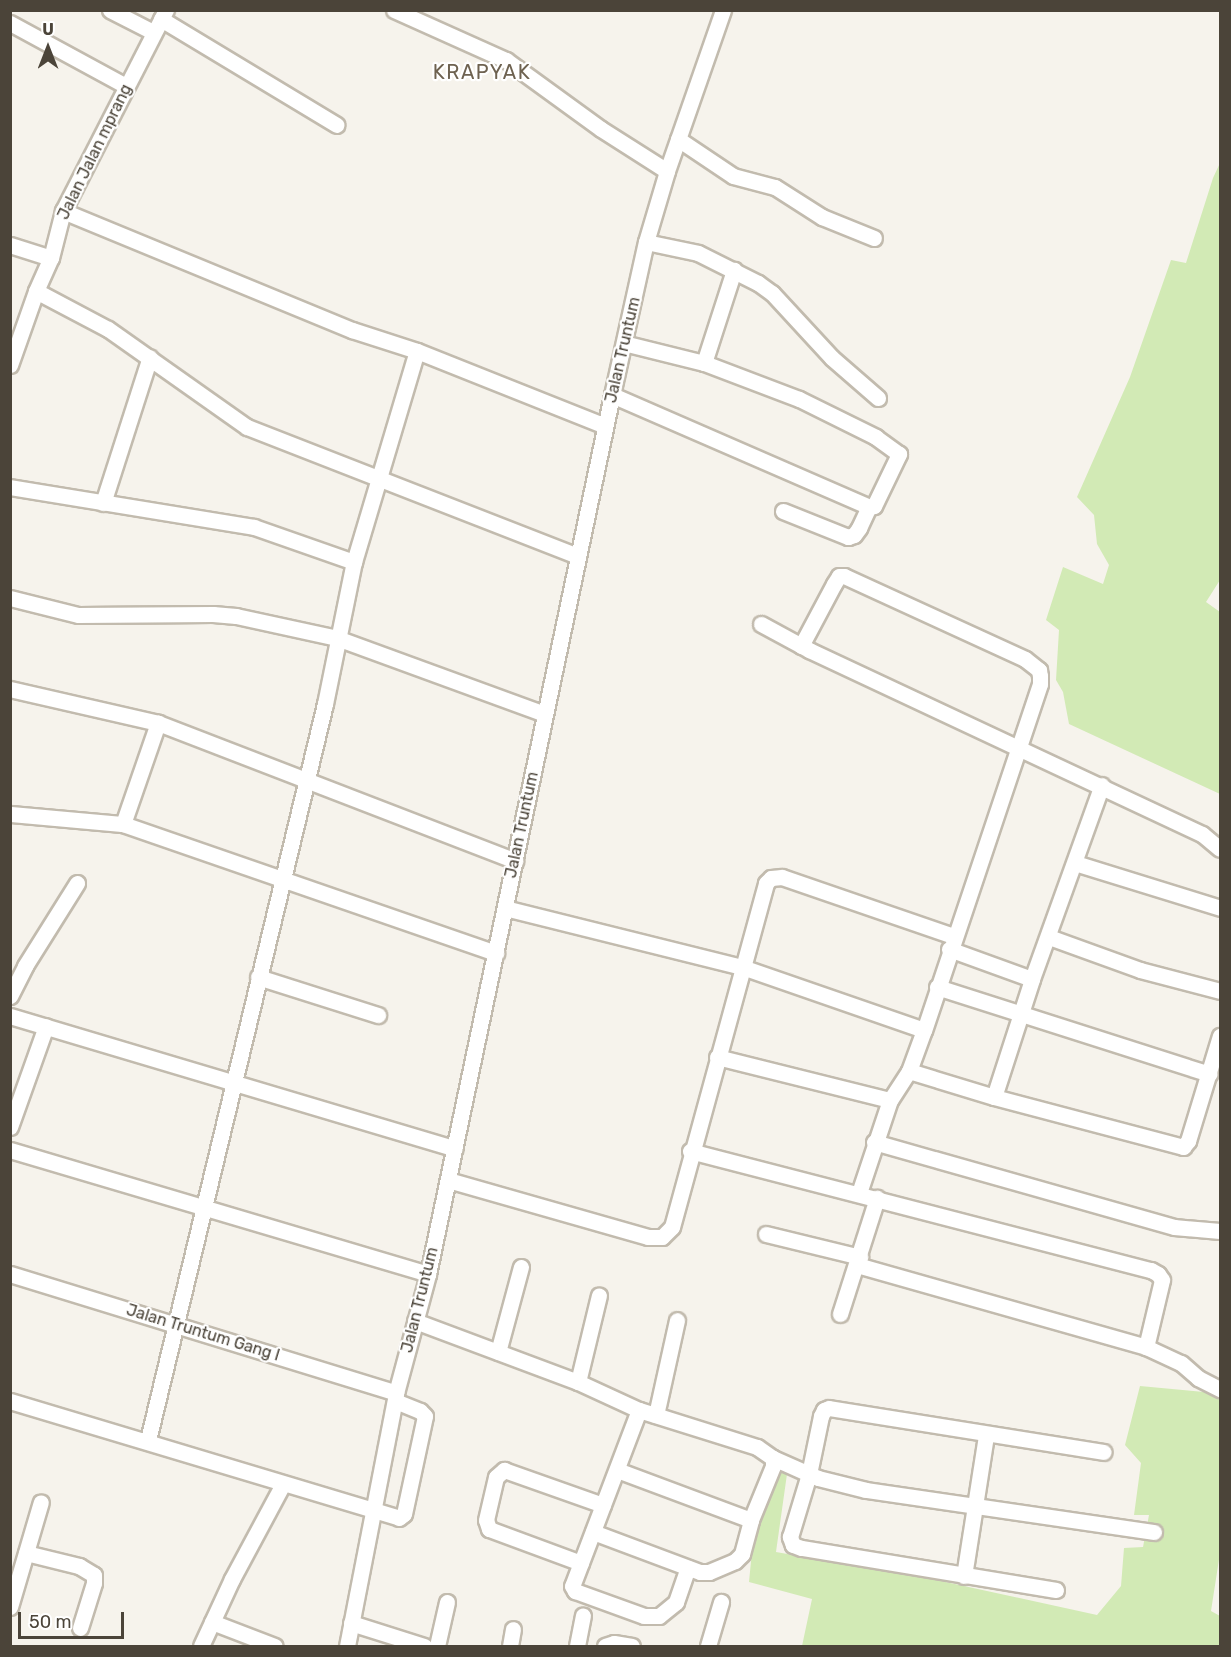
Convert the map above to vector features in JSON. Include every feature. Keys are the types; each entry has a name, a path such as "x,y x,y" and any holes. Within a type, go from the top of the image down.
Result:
{"street":[{"path":"110,10 160,21 337,124"},
{"name":"Jalan Truntum","path":"347,1647 375,1512 395,1397 428,1274 646,242 666,171 723,10"},
{"path":"401,12 506,60 601,129 666,171"},
{"name":"Jalan Jalan mprang","path":"10,365 36,291 51,258 63,212 160,21"},
{"path":"10,23 126,86"},
{"path":"678,139 733,176 775,187 822,217 874,238"},
{"path":"63,212 352,330 417,351 606,426"},
{"path":"646,242 698,253 734,270 772,293 832,358 878,398"},
{"path":"10,245 51,258"},
{"path":"704,363 734,270"},
{"path":"36,291 108,329 247,427 578,556"},
{"path":"612,395 868,507 874,506 894,469 898,452 876,437 800,399 704,363 624,343"},
{"path":"147,1440 325,704 354,562 417,351"},
{"path":"103,503 150,357"},
{"path":"10,487 254,527 354,562"},
{"path":"783,511 848,537 859,528 868,507"},
{"path":"801,646 837,579 842,576 850,577 1025,659 1039,670 1040,684 951,942 924,1030 909,1071 890,1100 873,1142 859,1194"},
{"path":"10,598 78,615 213,614 236,616 338,638 545,714"},
{"path":"761,624 801,646 1102,785 1202,834 1221,849"},
{"path":"10,688 158,723 515,861"},
{"path":"123,824 158,723"},
{"path":"994,1097 1032,979 1102,785"},
{"path":"10,814 123,824 496,953"},
{"path":"1075,863 1221,908"},
{"path":"448,1176 634,1229 651,1230 672,1227 690,1151 745,968 763,888 776,878 782,877 951,942 1032,979"},
{"path":"10,996 77,883"},
{"path":"505,908 745,968 924,1030"},
{"path":"1049,937 1140,970 1221,991"},
{"path":"258,977 378,1016"},
{"path":"937,987 1209,1074"},
{"path":"10,1017 454,1149"},
{"path":"10,1127 46,1026"},
{"path":"909,1071 994,1097 1183,1147 1188,1141 1221,1036"},
{"path":"717,1057 890,1100"},
{"path":"873,1142 1174,1227 1221,1231"},
{"path":"10,1150 428,1274"},
{"path":"690,1151 877,1198 1158,1274 1162,1280 1146,1347"},
{"path":"840,1314 859,1261 877,1198"},
{"path":"766,1234 1146,1347 1181,1363 1198,1378 1221,1389"},
{"path":"498,1352 521,1267"},
{"name":"Jalan Truntum Gang I","path":"10,1274 174,1323 395,1397 420,1411 424,1416 424,1426 402,1516 375,1512"},
{"path":"578,1382 599,1295"},
{"path":"656,1414 677,1320"},
{"path":"415,1321 578,1382 639,1410 757,1448 809,1474 866,1490 1154,1532"},
{"path":"10,1401 147,1440 375,1512"},
{"path":"1056,1590 793,1545 790,1537 809,1474 821,1416 824,1410 829,1408 1103,1452"},
{"path":"639,1410 572,1586 575,1591 651,1617 668,1610 675,1602 688,1568"},
{"path":"964,1576 986,1435"},
{"path":"593,1532 688,1568 709,1572 735,1561 742,1554 751,1520 773,1466 773,1458"},
{"path":"581,1563 489,1529 486,1520 496,1477 504,1470 603,1505"},
{"path":"617,1470 751,1520"},
{"path":"201,1647 283,1484"},
{"path":"10,1607 41,1502"},
{"path":"26,1553 79,1566 94,1575 94,1583 80,1628"},
{"path":"437,1647 447,1602"},
{"path":"708,1647 721,1602"},
{"path":"577,1647 583,1617"},
{"path":"212,1622 274,1647"},
{"path":"351,1623 424,1647"},
{"path":"510,1647 513,1629"},
{"path":"605,1647 614,1642 632,1647"}],"green space":[{"path":"1220,163 1220,580 1206,602 1220,612 1220,794 1069,724 1063,692 1056,680 1059,630 1046,620 1063,567 1103,584 1109,565 1097,544 1094,515 1077,497 1130,377 1171,260 1186,263"},
{"path":"1140,1386 1204,1392 1220,1398 1220,1553 1211,1611 1220,1616 1220,1646 802,1646 812,1599 749,1582 752,1551 777,1469 787,1474 776,1552 941,1581 1097,1615 1121,1586 1124,1548 1143,1547 1149,1515 1134,1515 1141,1463 1125,1445"}],"district":[{"name":"KRAPYAK","path":"482,72"}]}
